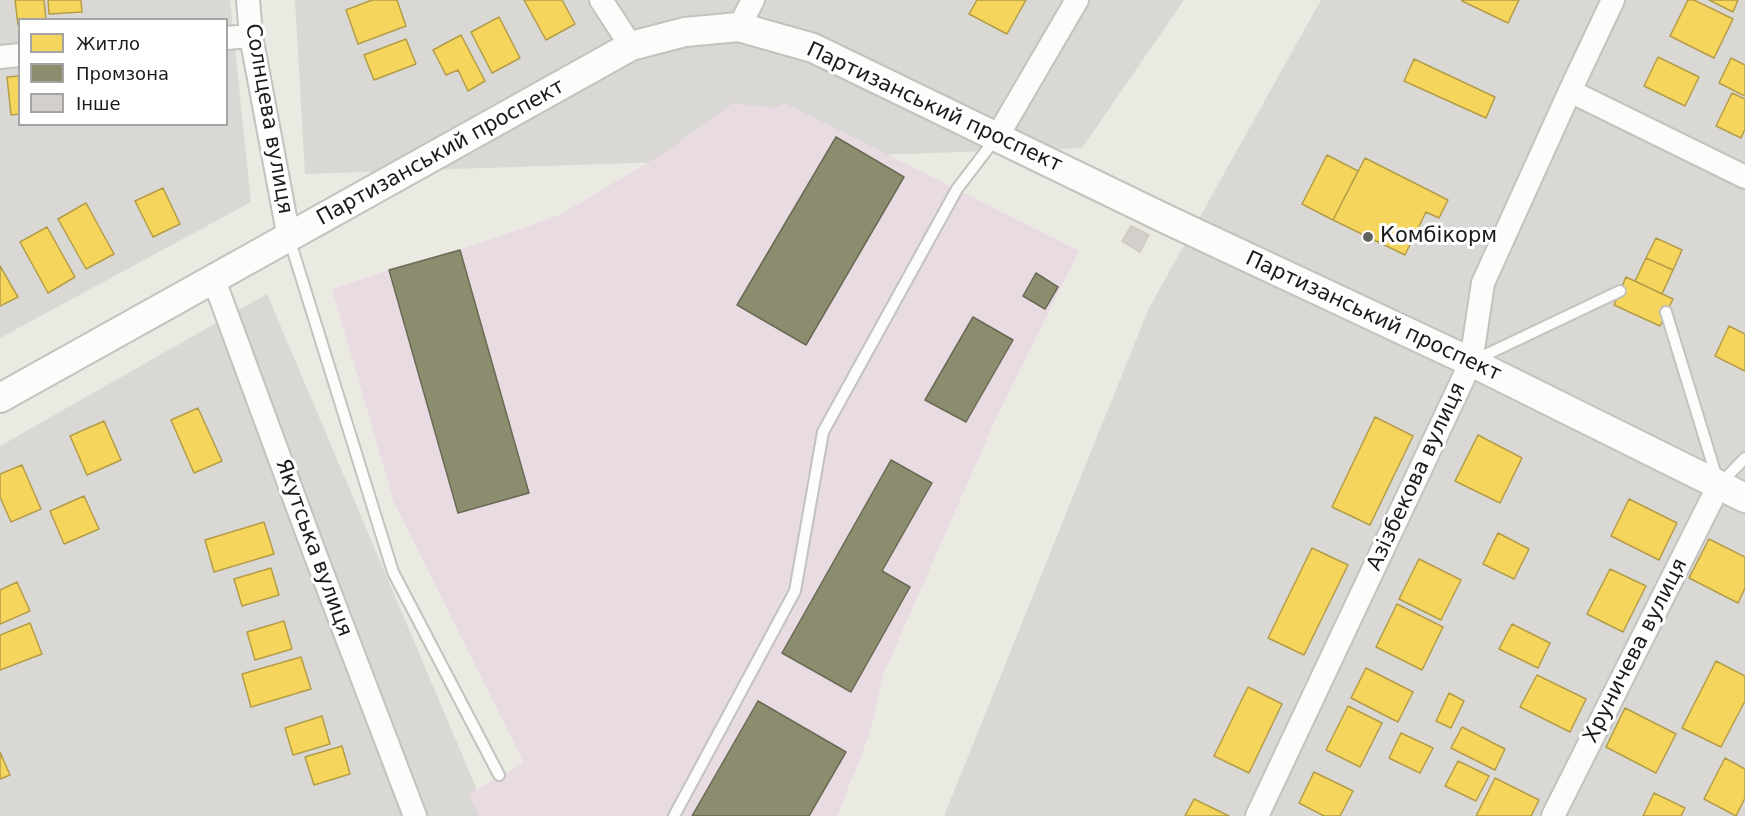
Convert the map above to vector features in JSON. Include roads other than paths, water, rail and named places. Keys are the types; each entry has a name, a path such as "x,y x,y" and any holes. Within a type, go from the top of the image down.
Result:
{"street":[{"name":"Солнцева вулиця","path":"248,0 251,36 289,238"},
{"path":"601,0 631,46"},
{"path":"739,27 753,0"},
{"path":"997,137 1077,0"},
{"name":"Азізбекова вулиця","path":"1257,816 1471,362 1483,283 1614,0"},
{"name":"Партизанський проспект","path":"0,398 631,46 685,32 739,27 813,48 1167,220 1471,362 1745,498"},
{"path":"228,38 251,36"},
{"path":"0,57 18,55"},
{"path":"1570,91 1745,177"},
{"name":"Якутська вулиця","path":"214,280 415,816"},
{"name":"Хруничева вулиця","path":"1553,816 1719,485"}],"lane":[{"path":"674,816 795,591 823,432 957,189 997,137"},
{"path":"289,238 393,573 499,775"},
{"path":"1471,362 1620,291"},
{"path":"1666,312 1719,485 1745,458"}],"place":[{"name":"Комбікорм","path":"1368,237"}]}
